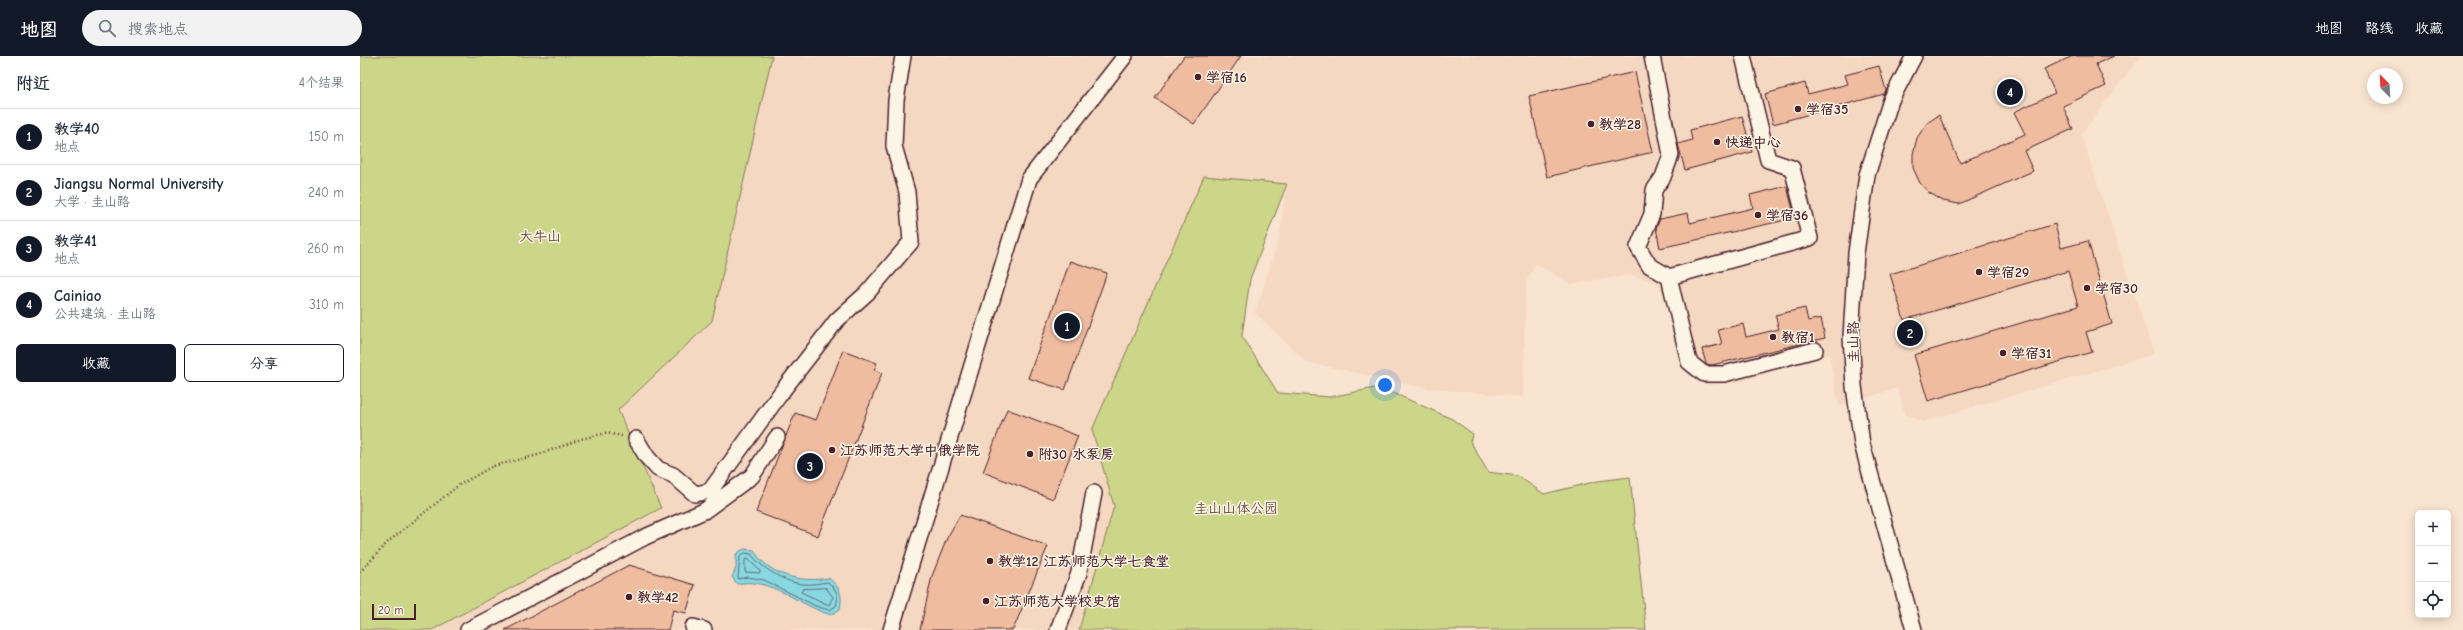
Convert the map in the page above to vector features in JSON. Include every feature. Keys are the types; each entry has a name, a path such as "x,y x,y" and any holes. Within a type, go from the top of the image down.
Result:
{"street":[{"path":"636,440 647,457 658,469 674,475 695,494 710,491 782,390 836,320 867,294 911,242 908,192 894,146 896,100 904,56"},
{"path":"891,630 1028,179 1125,56"},
{"path":"1652,56 1671,155 1663,177 1654,190 1652,214 1638,247 1648,265 1668,277 1689,362 1704,374 1724,374 1815,350"},
{"path":"1668,277 1810,238 1792,168 1768,160 1743,56"},
{"name":"圭山路","path":"1914,56 1891,100 1867,175 1856,253 1851,337 1854,386 1862,444 1914,630"},
{"path":"468,630 645,537 704,512 752,476 777,437"},
{"path":"1058,630 1079,573 1094,494"}],"path":[{"path":"360,572 388,542 460,485 493,466 538,455 581,439 606,433 636,440"}],"shaded area":[{"path":"772,56 2141,56 2081,134 2154,354 1922,422 1905,414 1897,388 1839,406 1829,354 1740,382 1708,385 1686,373 1677,346 1665,296 1657,282 1630,275 1571,284 1536,264 1526,281 1523,397 1426,388 1306,362 1255,313 1279,239 1287,184 1092,430 1114,505 1079,630 432,630 661,508 618,410 712,321"}],"green space":[{"name":"大牛山","path":"360,56 772,56 712,321 618,410 661,508 432,630 360,630"},
{"name":"圭山山体公园","path":"1204,176 1287,184 1250,279 1242,336 1278,393 1330,397 1380,387 1452,419 1473,434 1470,441 1488,472 1518,476 1544,494 1598,481 1630,477 1646,630 1079,630 1114,506 1092,430"}],"water":[{"path":"744,549 754,550 760,559 768,566 787,576 808,579 829,578 840,591 840,609 831,615 819,611 773,588 761,584 737,584 732,577 736,568 736,554"}],"building":[{"name":"学宿16","path":"1184,56 1241,56 1194,124 1155,98"},
{"path":"2073,56 2114,56 2096,64 2106,86 2063,106 2073,129 2024,151 2033,171 1959,204 1943,201 1928,192 1920,183 1913,168 1913,154 1917,138 1927,123 1939,115 1960,163 2025,134 2014,112 2055,93 2044,69"},
{"name":"学宿35","path":"1879,66 1886,90 1884,94 1773,124 1765,94 1805,83 1808,94 1848,84 1845,75"},
{"name":"教学28","path":"1635,72 1653,152 1547,177 1529,96"},
{"name":"快递中心","path":"1742,116 1752,152 1685,170 1678,144 1692,140 1690,130"},
{"name":"学宿36","path":"1787,186 1795,218 1660,248 1656,228 1660,219 1688,213 1690,223 1753,208 1750,195"},
{"path":"2055,224 2061,248 2088,241 2112,324 2086,332 2092,352 1928,401 1914,355 2078,306 2068,271 1904,320 1890,274"},
{"path":"1070,261 1107,273 1065,390 1028,378"},
{"name":"教宿1","path":"1805,308 1808,321 1821,318 1825,338 1712,365 1706,364 1702,349 1722,344 1718,330 1743,324 1746,337 1779,329 1775,315"},
{"path":"843,350 877,363 874,370 882,373 818,536 756,512 795,413 816,420"},
{"name":"附30 水泵房","path":"1007,409 1078,436 1053,499 983,472"},
{"name":"教学12 江苏师范大学七食堂","path":"960,515 1048,546 1013,630 920,630 932,576 947,538"},
{"name":"教学42","path":"629,565 695,585 686,613 673,610 668,630 505,630"}],"place":[{"name":"学宿16","path":"1198,77"},
{"name":"Cainiao","path":"2010,92"},
{"name":"学宿35","path":"1798,109"},
{"name":"教学28","path":"1591,124"},
{"name":"快递中心","path":"1717,142"},
{"name":"学宿36","path":"1758,215"},
{"name":"学宿29","path":"1979,272"},
{"name":"学宿30","path":"2087,288"},
{"name":"教学40","path":"1067,326"},
{"name":"Jiangsu Normal University","path":"1910,333"},
{"name":"教宿1","path":"1773,337"},
{"name":"学宿31","path":"2003,353"},
{"name":"江苏师范大学中俄学院","path":"832,450"},
{"name":"附30 水泵房","path":"1030,454"},
{"name":"教学41","path":"810,466"},
{"name":"教学12 江苏师范大学七食堂","path":"990,561"},
{"name":"教学42","path":"629,597"},
{"name":"江苏师范大学校史馆","path":"986,601"}]}
